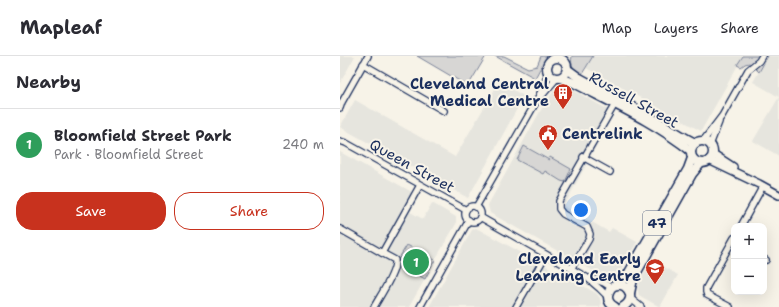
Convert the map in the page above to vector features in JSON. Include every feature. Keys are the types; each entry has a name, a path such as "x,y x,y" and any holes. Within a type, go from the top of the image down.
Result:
{"highway":[{"path":"556,57 568,63 566,74 559,78 552,77 548,73 546,67 551,59 556,57"},
{"name":"Russell Street","path":"568,63 578,77 673,130 698,148"},
{"name":"Russell Street","path":"559,78 574,83 615,104 679,141 698,148"},
{"path":"698,148 713,150 711,157 706,162 696,162 698,148"},
{"name":"47","path":"608,302 608,294 627,276 688,170 698,148"},
{"name":"47","path":"625,307 629,302 633,279 692,174 701,163"},
{"path":"615,286 620,285 626,288 630,296"},
{"path":"608,302 615,307"}],"main road":[{"path":"711,157 779,195"}],"street":[{"path":"341,105 368,56"},
{"path":"698,148 722,116 748,70 759,61 762,56"},
{"path":"363,64 444,111"},
{"path":"476,207 534,104 544,85 548,73"},
{"path":"534,104 559,78"},
{"path":"571,269 590,234 587,227 564,214 559,209 559,201 583,157 615,104"},
{"name":"Queen Street","path":"340,137 343,142 466,210"},
{"path":"583,157 610,172"},
{"path":"382,253 420,185"},
{"path":"742,223 761,185"},
{"path":"472,206 476,207 480,210 480,218 474,222 469,220 466,215 466,210 472,206"},
{"path":"480,218 586,277 615,286"},
{"path":"420,307 469,220"},
{"path":"340,229 395,260 396,264 392,274 374,307"},
{"path":"730,307 707,295 706,288 731,244"},
{"path":"516,307 546,255"},
{"path":"586,277 600,288 608,302"},
{"path":"630,296 641,307"}],"shaded area":[{"path":"340,56 355,56 340,83"},
{"path":"417,56 486,56 468,86"},
{"path":"495,56 504,56 528,68 537,66 541,56 547,56 535,78"},
{"path":"572,56 593,56 582,74 573,67"},
{"path":"593,56 743,56 701,131 586,68"},
{"path":"743,56 768,56 759,72 749,63 741,67 737,65"},
{"path":"768,56 779,56 779,97 753,82"},
{"path":"499,82 524,96 468,198 340,127 355,100 455,157"},
{"path":"562,84 614,113 564,206 609,232 612,228 637,242 618,275 614,278 606,278 490,213 488,205 542,108 557,86"},
{"path":"779,97 779,156 753,141"},
{"path":"524,146 549,160 550,157 571,169 565,182 545,171 543,174 517,160"},
{"path":"340,152 419,196 410,212 423,219 432,203 456,217 456,224 435,260 407,245 397,263 425,279 409,307 340,307"},
{"path":"476,228 596,293 600,298 600,307 429,307 472,230"},
{"path":"407,245 435,260 425,279 396,263"},
{"name":"Cleveland Early Learning Centre","path":"652,260 678,275 660,307 639,295 638,291 639,283"}],"place":[{"name":"Cleveland Central Medical Centre","path":"563,110"},
{"name":"Centrelink","path":"548,151"},
{"name":"Bloomfield Street Park","path":"416,262"},
{"name":"Cleveland Early Learning Centre","path":"655,285"}]}
